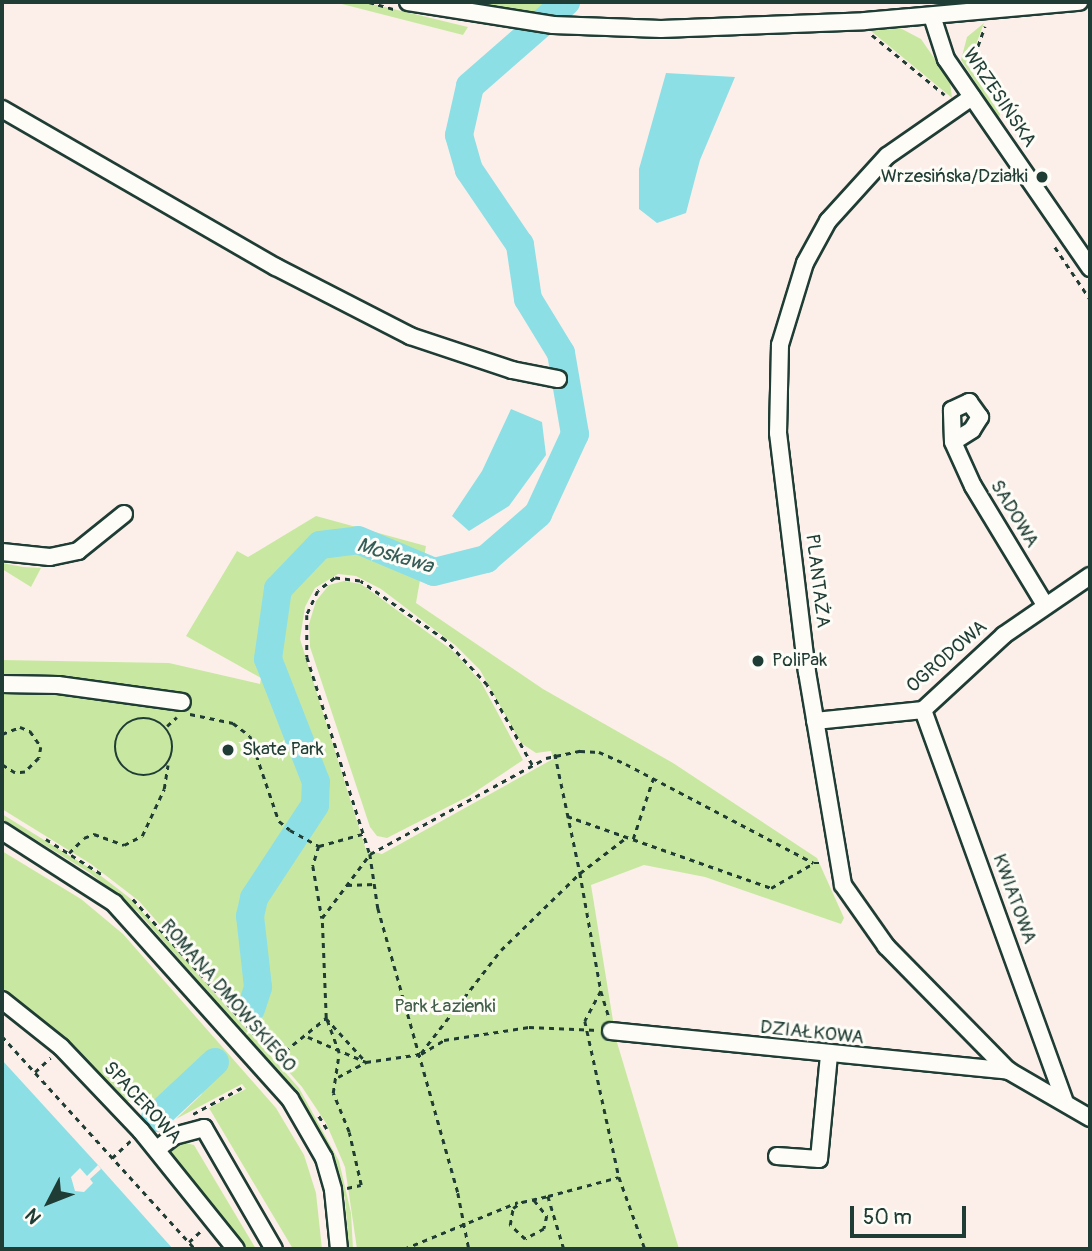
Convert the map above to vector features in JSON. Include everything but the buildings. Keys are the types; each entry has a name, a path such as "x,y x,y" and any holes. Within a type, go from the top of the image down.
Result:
{"street":[{"path":"408,2 553,25 734,28 932,16 1079,2"},
{"name":"WRZESIŃSKA","path":"932,16 942,50 1090,268"},
{"name":"PLANTAŻA","path":"972,97 887,156 853,187 828,221 805,263 780,345 778,433 815,721 836,863 843,885 877,936 1009,1072 1090,1118"},
{"path":"2,109 276,267 410,336 512,370 558,379"},
{"name":"SADOWA","path":"953,442 973,486 1045,605"},
{"path":"2,552 50,557 78,551 124,514"},
{"name":"OGRODOWA","path":"815,721 923,710 972,661 1045,605 1090,576"},
{"path":"2,684 58,685 182,702"},
{"name":"KWIATOWA","path":"923,710 1065,1102"},
{"name":"ROMANA DMOWSKIEGO","path":"2,831 114,903 290,1099 324,1158 333,1190 339,1249"},
{"name":"SPACEROWA","path":"2,1000 61,1047 141,1131 236,1249"},
{"name":"DZIAŁKOWA","path":"611,1031 829,1056 1009,1072"},
{"path":"777,1156 819,1159 829,1056"},
{"path":"157,1149 174,1136 204,1128 274,1249"}],"path":[{"path":"862,2 896,2"},
{"path":"972,69 986,24 991,21"},
{"path":"866,31 948,98 945,103"},
{"path":"469,1249 461,1222 458,1193 374,884 366,833 306,643 309,608 317,591 335,578 367,584 455,649 487,685 532,765"},
{"path":"166,727 183,713 233,723 243,729 255,746 279,821 319,846 366,833"},
{"path":"69,853 84,838 94,834 124,845 142,836 164,789 174,745 166,727 145,718 133,720 123,727 115,749 118,760 136,775 159,772 168,764"},
{"path":"2,734 20,727 30,730 40,747 39,758 26,772 15,773 2,765"},
{"path":"322,918 370,854 555,754 599,752 814,863 836,863"},
{"path":"555,754 601,991 585,1021 619,1177 645,1249"},
{"path":"633,839 653,779"},
{"path":"567,816 771,888 814,863"},
{"path":"421,1054 501,950 580,873 627,837"},
{"path":"319,846 313,866 322,918 326,1018 339,1053 334,1093 349,1132 361,1185 347,1188"},
{"path":"346,885 374,884"},
{"path":"285,1051 307,1037 326,1018"},
{"path":"326,1018 366,1062"},
{"path":"336,1078 366,1062 421,1054 444,1040 529,1027 588,1029"},
{"path":"2,1036 195,1249"},
{"path":"307,1037 339,1053 366,1062"},
{"path":"35,1072 61,1047"},
{"path":"188,1117 241,1088"},
{"path":"112,1158 141,1131"},
{"path":"404,1249 461,1222 522,1202 619,1177"},
{"path":"548,1196 564,1249"},
{"path":"522,1202 513,1208 510,1225 516,1234 531,1238 547,1224 542,1207 534,1200"}],"green space":[{"path":"334,2 364,2 468,27 463,35"},
{"path":"444,2 566,2 568,18 537,16"},
{"path":"984,23 968,66 1000,114 999,119 961,60 967,37"},
{"path":"900,28 921,39 950,81 952,98 871,31"},
{"name":"Park Łazienki","path":"316,516 426,546 416,603 543,689 673,763 817,858 844,918 841,924 705,877 644,865 591,885 616,1039 679,1249 357,1249 345,1167 326,1123 302,1087 139,901 91,864 2,809 2,660 169,663 260,684 261,678 186,636 237,551 248,557","holes":["338,574 356,576 381,589 455,645 480,670 521,743 536,753 551,751 553,759 382,854 366,850 300,639 305,607 315,588"]},
{"path":"2,563 41,568 31,587 2,569"},
{"path":"344,581 361,584 453,651 481,682 523,760 469,796 387,838 377,836 370,827 310,647 309,624 316,601 329,585"},
{"path":"2,814 96,872 131,899 299,1088 339,1161 351,1213 353,1249 349,1249 345,1199 332,1154 296,1093 137,911 90,873 2,819"},
{"path":"2,851 81,899 123,934 276,1108 304,1155 316,1193 322,1249 293,1249 209,1108 246,1089 242,1084 176,1119 201,1095 217,1069 210,1060 187,1076 151,1114 134,1097 127,1102 65,1042 2,992"},
{"path":"178,1141 194,1145 256,1249 246,1249 165,1146"}],"water":[{"path":"666,73 735,77 700,160 686,213 657,223 639,209 639,169"},
{"path":"511,409 542,422 546,455 509,506 469,531 452,516 482,471"},
{"path":"2,1060 98,1165 173,1249 2,1249"},
{"path":"209,1062 213,1067 196,1089 158,1122 151,1114 155,1105"}],"pier":[{"path":"98,1165 101,1169 90,1179 93,1183 84,1192 75,1191 71,1177 80,1168 87,1176"}],"waterway":[{"name":"Moskawa","path":"251,1009 258,987 250,916 254,898 315,805 316,782 268,659 278,589 320,545 358,540 434,572 486,559 538,514 575,434 561,353 528,299 520,245 469,170 459,135 470,86 566,2"},
{"name":"Moskawa","path":"155,1118 215,1062"}],"place":[{"name":"Wrzesińska/Działki","path":"1042,177"},
{"name":"PoliPak","path":"758,661"},
{"name":"Skate Park","path":"228,750"}]}
